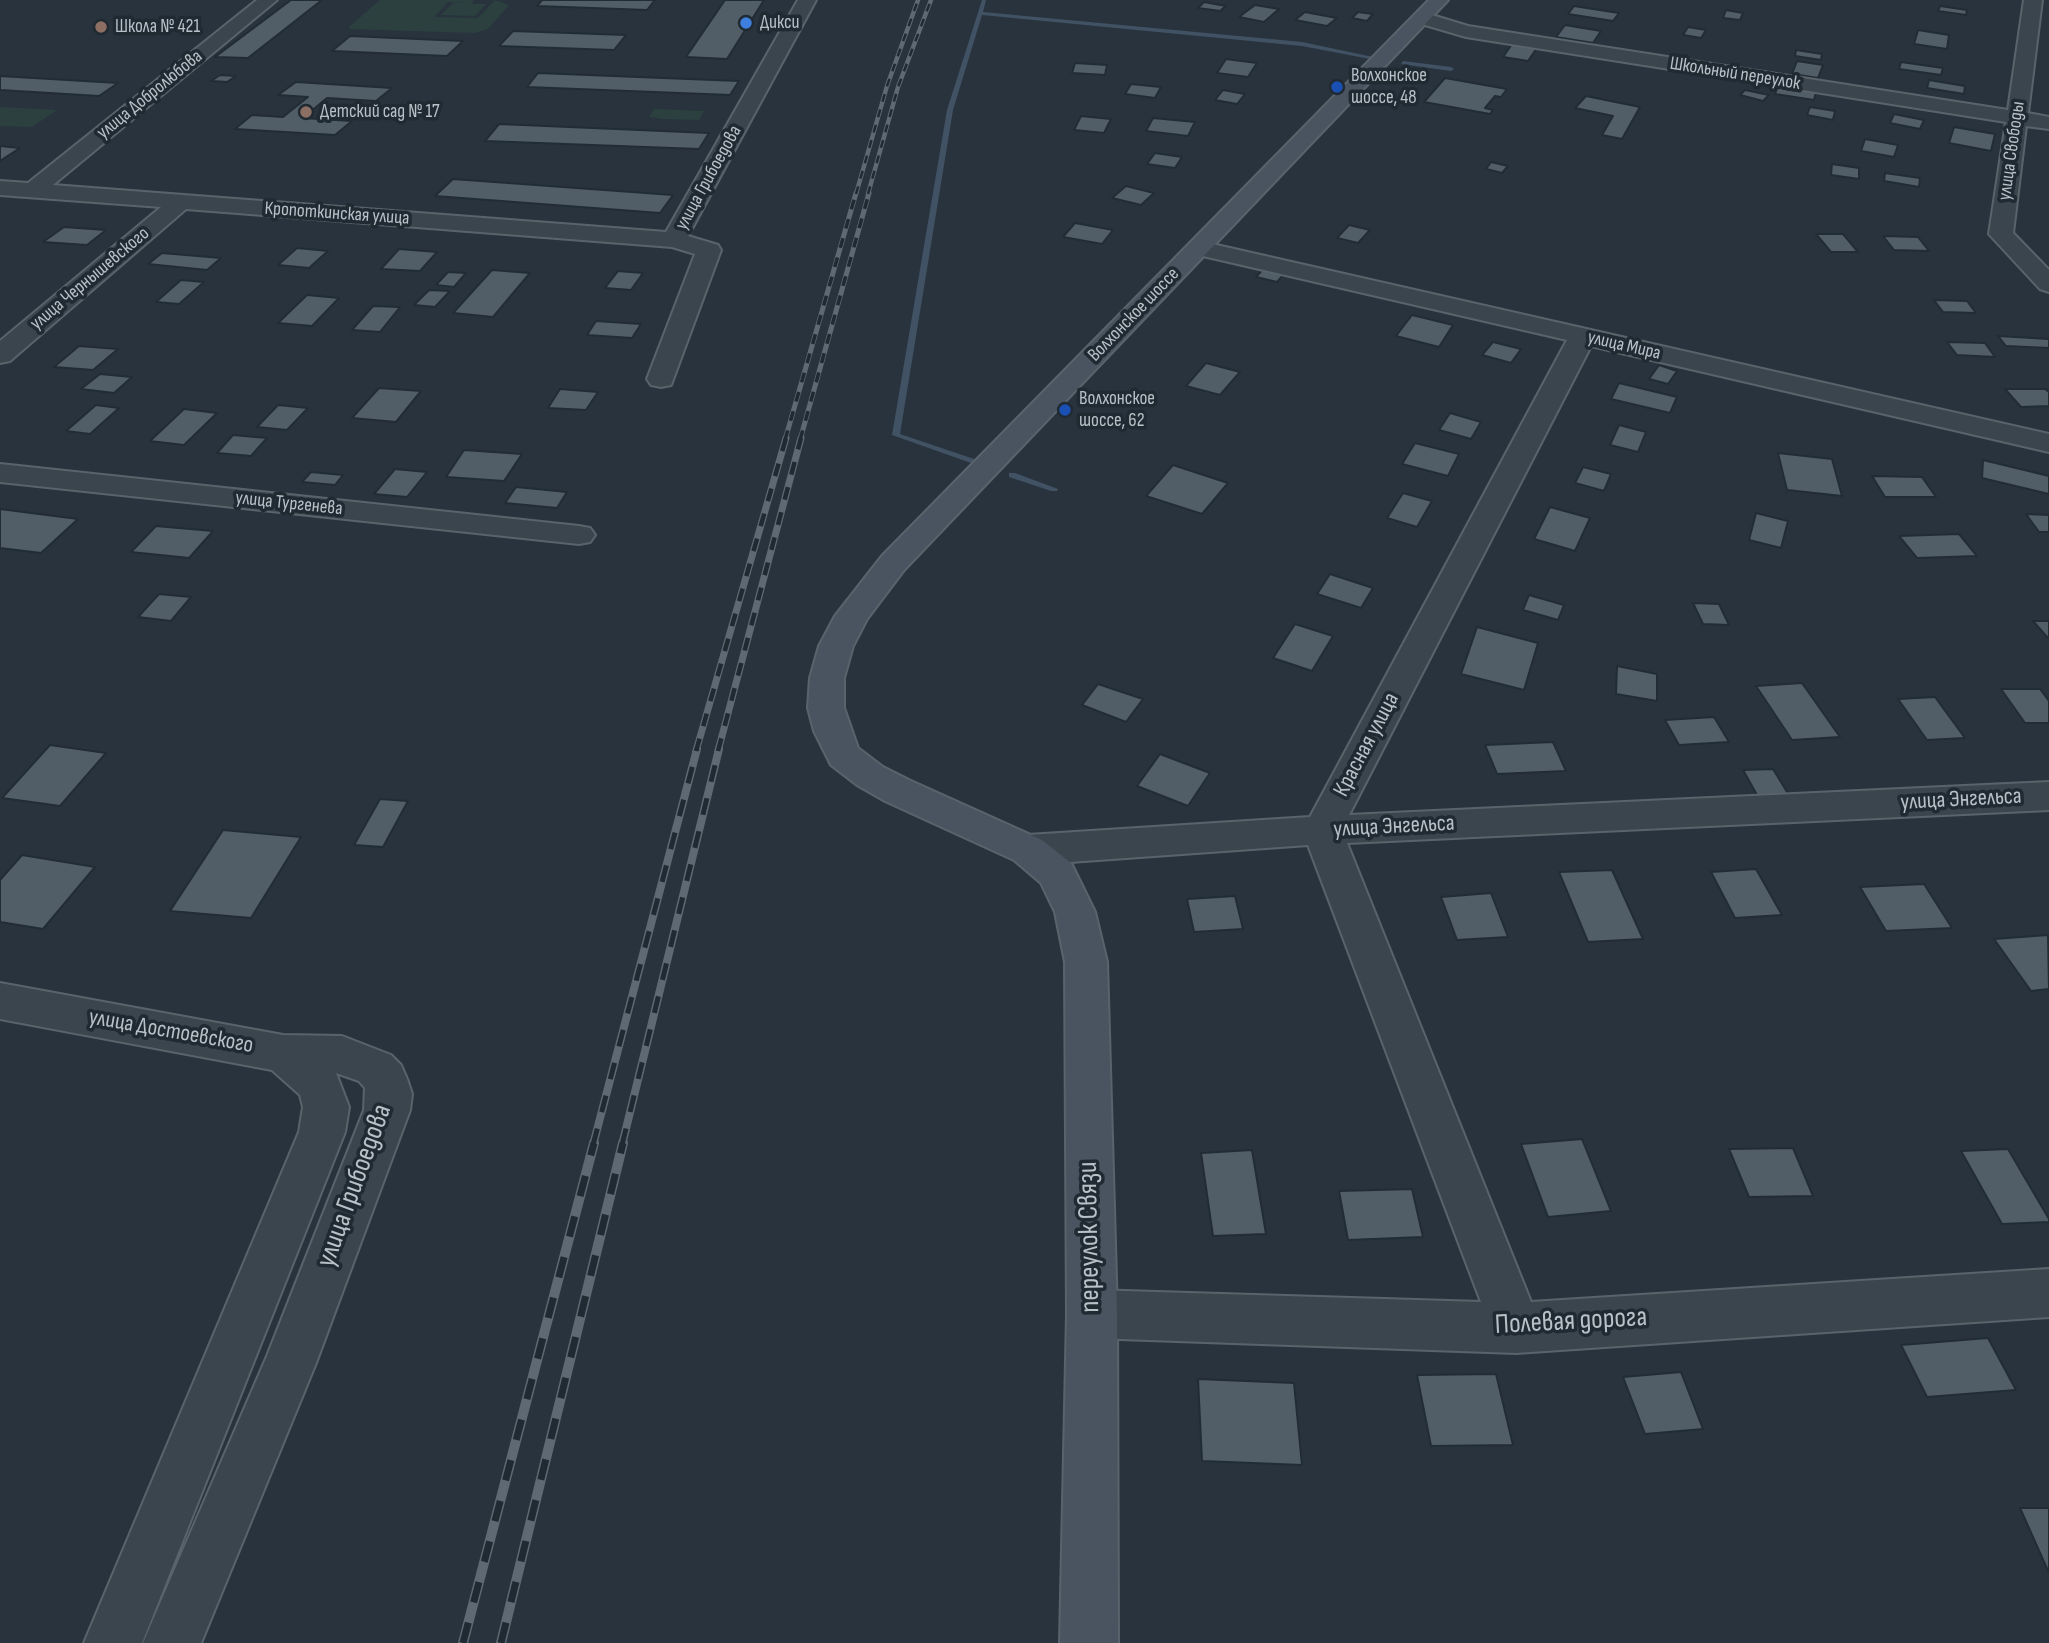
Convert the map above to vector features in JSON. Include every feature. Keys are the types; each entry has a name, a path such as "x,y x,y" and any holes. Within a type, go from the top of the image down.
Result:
{"street":[{"name":"улица Добролюбова","path":"32,191 268,0"},
{"name":"улица Грибоедова","path":"661,379 709,250 674,240 807,0"},
{"name":"улица Свободы","path":"2033,0 2001,234 2049,284"},
{"name":"Школьный переулок","path":"1431,9 1479,33 2049,123"},
{"name":"Волхонское шоссе","path":"827,678 836,646 852,616 893,563 1431,9"},
{"name":"Кропоткинская улица","path":"0,188 674,240"},
{"name":"улица Чернышевского","path":"0,355 181,202"},
{"name":"улица Мира","path":"1199,248 2049,443"},
{"name":"Красная улица","path":"1322,830 1582,337"},
{"name":"улица Тургенева","path":"0,473 579,536"},
{"name":"улица Энгельса","path":"827,678 826,708 832,731 844,756 870,776 898,791 1028,850 1322,830 2049,796"},
{"path":"1322,830 1516,1328"},
{"name":"переулок Связи","path":"1028,850 1057,874 1075,912 1086,962 1092,1314 1089,1643"},
{"name":"улица Достоевского","path":"0,1002 284,1053 341,1067"},
{"name":"улица Грибоедова","path":"113,1643 322,1132 326,1107 319,1085 284,1053"},
{"name":"улица Грибоедова","path":"172,1643 290,1363 387,1110 389,1094 385,1079 375,1068 342,1055 284,1053"},
{"name":"Полевая дорога","path":"1092,1314 1516,1328 2049,1293"}],"green space":[{"path":"380,0 474,0 472,4 486,4 475,16 441,15 453,3 468,3 448,2 434,17 478,18 495,0 509,5 488,29 475,33 350,29 349,27"},
{"path":"0,107 57,110 32,127 0,126"},
{"path":"654,109 704,111 699,120 664,119 649,117"}],"building":[{"path":"291,0 322,0 248,58 215,57"},
{"path":"542,0 655,0 647,10 537,6"},
{"path":"725,0 764,0 727,59 686,57"},
{"path":"1204,2 1226,6 1220,11 1198,8"},
{"path":"1255,5 1279,9 1264,22 1239,17"},
{"path":"1574,6 1619,13 1613,21 1568,14"},
{"path":"1940,6 1967,10 1966,15 1938,11"},
{"path":"1726,10 1743,13 1740,20 1723,18"},
{"path":"1305,12 1337,18 1327,26 1295,20"},
{"path":"1358,12 1373,14 1367,21 1352,18"},
{"path":"1565,25 1601,31 1593,43 1556,37"},
{"path":"1688,27 1706,30 1701,38 1683,35"},
{"path":"1918,30 1949,35 1947,49 1914,44"},
{"path":"513,31 626,35 614,50 499,46"},
{"path":"350,36 463,41 447,56 332,51"},
{"path":"1512,44 1537,48 1528,61 1503,57"},
{"path":"1796,50 1822,54 1821,60 1795,56"},
{"path":"1226,59 1257,63 1248,77 1217,73"},
{"path":"1797,61 1823,65 1818,78 1792,74"},
{"path":"1901,62 1943,68 1941,75 1899,69"},
{"path":"1075,63 1107,65 1105,75 1072,73"},
{"path":"538,73 739,81 730,95 527,87"},
{"path":"220,75 236,76 227,82 211,81"},
{"path":"0,76 118,83 99,96 0,90"},
{"path":"1445,78 1507,89 1501,97 1495,96 1485,108 1493,110 1490,114 1424,102"},
{"path":"1929,80 1965,86 1964,94 1927,88"},
{"path":"296,82 392,88 376,101 327,98 303,118 352,121 335,135 235,129 252,115 283,117 308,97 278,95"},
{"path":"1131,84 1161,87 1155,98 1125,94"},
{"path":"1778,86 1816,92 1814,100 1775,94"},
{"path":"1223,90 1245,94 1237,104 1215,100"},
{"path":"1745,90 1769,95 1763,101 1740,95"},
{"path":"1586,96 1640,107 1622,139 1602,135 1613,116 1575,108"},
{"path":"1810,107 1835,111 1833,120 1807,115"},
{"path":"1894,114 1924,120 1920,129 1890,123"},
{"path":"1081,116 1111,119 1104,133 1074,130"},
{"path":"1153,118 1195,122 1188,136 1146,131"},
{"path":"499,124 709,133 699,149 485,141"},
{"path":"1954,127 1995,134 1991,151 1949,143"},
{"path":"1865,139 1898,145 1894,157 1861,151"},
{"path":"0,146 20,148 0,161"},
{"path":"1155,153 1182,157 1175,168 1147,164"},
{"path":"1491,162 1508,166 1502,173 1486,169"},
{"path":"1832,164 1859,168 1859,179 1831,175"},
{"path":"1885,173 1920,178 1919,187 1884,181"},
{"path":"453,179 673,195 660,213 435,196"},
{"path":"1126,186 1154,193 1141,205 1112,198"},
{"path":"1075,223 1113,230 1102,244 1063,237"},
{"path":"1349,225 1370,230 1358,243 1337,238"},
{"path":"64,227 106,230 87,245 43,242"},
{"path":"1816,234 1843,234 1858,252 1831,252"},
{"path":"1883,236 1918,237 1929,251 1894,250"},
{"path":"297,248 328,251 309,268 278,265"},
{"path":"399,249 437,252 420,271 381,269"},
{"path":"162,253 221,258 207,270 148,264"},
{"path":"1264,268 1285,273 1277,282 1256,277"},
{"path":"492,270 530,273 493,317 453,313"},
{"path":"618,271 643,273 631,290 605,288"},
{"path":"448,272 466,273 454,287 436,285"},
{"path":"181,280 204,282 179,304 156,302"},
{"path":"429,290 450,291 435,307 414,305"},
{"path":"307,295 339,298 312,326 278,323"},
{"path":"1934,300 1967,301 1976,313 1943,312"},
{"path":"373,306 400,307 380,332 352,330"},
{"path":"1412,315 1453,325 1439,347 1396,336"},
{"path":"596,321 641,324 632,338 587,335"},
{"path":"1998,336 2049,339 2049,348 2006,346"},
{"path":"1493,342 1521,349 1511,363 1482,355"},
{"path":"1947,342 1985,343 1995,357 1957,355"},
{"path":"79,346 118,349 93,370 54,367"},
{"path":"1206,363 1240,372 1220,395 1186,386"},
{"path":"1659,365 1677,371 1668,384 1649,379"},
{"path":"100,374 132,377 114,393 81,389"},
{"path":"1619,383 1677,397 1670,413 1611,399"},
{"path":"379,388 421,391 396,422 352,418"},
{"path":"560,389 598,392 586,410 548,408"},
{"path":"2005,389 2045,389 2049,392 2049,406 2021,407"},
{"path":"96,405 119,408 90,434 66,431"},
{"path":"278,405 308,408 287,430 257,427"},
{"path":"184,409 217,413 184,445 150,441"},
{"path":"1450,413 1481,422 1471,439 1439,430"},
{"path":"1619,425 1646,432 1638,452 1610,445"},
{"path":"233,435 267,438 251,456 217,453"},
{"path":"1415,443 1459,454 1448,476 1402,464"},
{"path":"464,450 522,454 504,481 446,477"},
{"path":"1778,453 1832,459 1842,496 1787,490"},
{"path":"1983,460 2049,476 2049,494 1982,478"},
{"path":"1173,465 1228,483 1202,514 1146,496"},
{"path":"1583,467 1611,474 1604,491 1575,483"},
{"path":"395,469 427,472 407,497 374,494"},
{"path":"311,472 343,475 335,485 302,482"},
{"path":"1872,476 1922,477 1936,497 1885,497"},
{"path":"516,487 567,492 557,508 505,503"},
{"path":"1403,493 1432,501 1417,527 1387,518"},
{"path":"1550,507 1590,518 1575,551 1534,539"},
{"path":"0,509 78,519 41,553 0,548"},
{"path":"1756,513 1788,521 1781,548 1749,540"},
{"path":"2026,514 2049,515 2049,532 2039,532"},
{"path":"156,526 213,531 189,558 131,552"},
{"path":"1959,534 1977,556 1917,558 1899,536"},
{"path":"1330,574 1373,588 1361,608 1317,594"},
{"path":"159,594 191,597 171,621 138,617"},
{"path":"1529,595 1564,605 1558,620 1523,610"},
{"path":"1693,603 1719,604 1729,625 1703,624"},
{"path":"2033,621 2049,621 2049,637 2047,637"},
{"path":"1295,624 1333,636 1312,671 1273,658"},
{"path":"1477,627 1538,643 1524,690 1461,674"},
{"path":"1617,666 1657,674 1657,701 1616,694"},
{"path":"1802,683 1840,737 1792,740 1756,686"},
{"path":"1098,684 1143,699 1126,722 1082,705"},
{"path":"2001,689 2040,689 2049,701 2049,723 2025,723"},
{"path":"1935,697 1965,738 1927,740 1898,699"},
{"path":"1714,717 1729,742 1679,745 1665,720"},
{"path":"1553,742 1566,771 1497,774 1485,745"},
{"path":"50,745 106,753 60,806 2,798"},
{"path":"1160,754 1210,773 1188,806 1137,786"},
{"path":"1773,769 1792,800 1761,802 1743,770"},
{"path":"380,799 408,801 383,847 354,845"},
{"path":"223,830 301,837 251,918 170,911"},
{"path":"22,855 95,867 43,929 0,922 0,880"},
{"path":"1756,869 1782,915 1735,918 1711,872"},
{"path":"1612,870 1643,939 1588,942 1559,872"},
{"path":"1924,884 1952,928 1886,931 1860,887"},
{"path":"1491,893 1508,937 1457,940 1441,897"},
{"path":"1235,896 1243,929 1194,932 1187,899"},
{"path":"2048,935 2049,989 2031,991 1994,939"},
{"path":"1582,1139 1611,1211 1548,1217 1521,1144"},
{"path":"1793,1148 1813,1196 1749,1197 1729,1149"},
{"path":"2008,1149 2049,1222 2002,1224 1961,1151"},
{"path":"1252,1150 1266,1234 1213,1236 1201,1153"},
{"path":"1412,1189 1423,1237 1348,1240 1339,1191"},
{"path":"1988,1338 2016,1390 1927,1397 1901,1345"},
{"path":"1681,1372 1703,1429 1645,1434 1623,1377"},
{"path":"1496,1374 1513,1445 1431,1446 1417,1375"},
{"path":"1198,1379 1294,1383 1302,1465 1202,1461"},
{"path":"2020,1508 2049,1508 2049,1573"}],"waterway":[{"path":"971,461 896,435 950,110 984,0"},
{"path":"980,13 1302,44 1370,57"},
{"path":"1403,63 1451,69"},
{"path":"1012,475 1054,489"}],"railway":[{"path":"856,194 887,86 918,0"},
{"path":"868,194 898,87 931,0"},
{"path":"785,440 856,193"},
{"path":"800,440 869,193"},
{"path":"696,751 786,438"},
{"path":"718,751 801,438"},
{"path":"593,1145 697,749"},
{"path":"622,1145 719,749"},
{"path":"463,1643 594,1143"},
{"path":"501,1643 623,1143"}],"place":[{"name":"Дикси","path":"746,23"},
{"name":"Школа № 421","path":"101,27"},
{"name":"Волхонское шоссе, 48","path":"1337,87"},
{"name":"Детский сад № 17","path":"306,112"},
{"name":"Волхонское шоссе, 62","path":"1065,410"}]}
